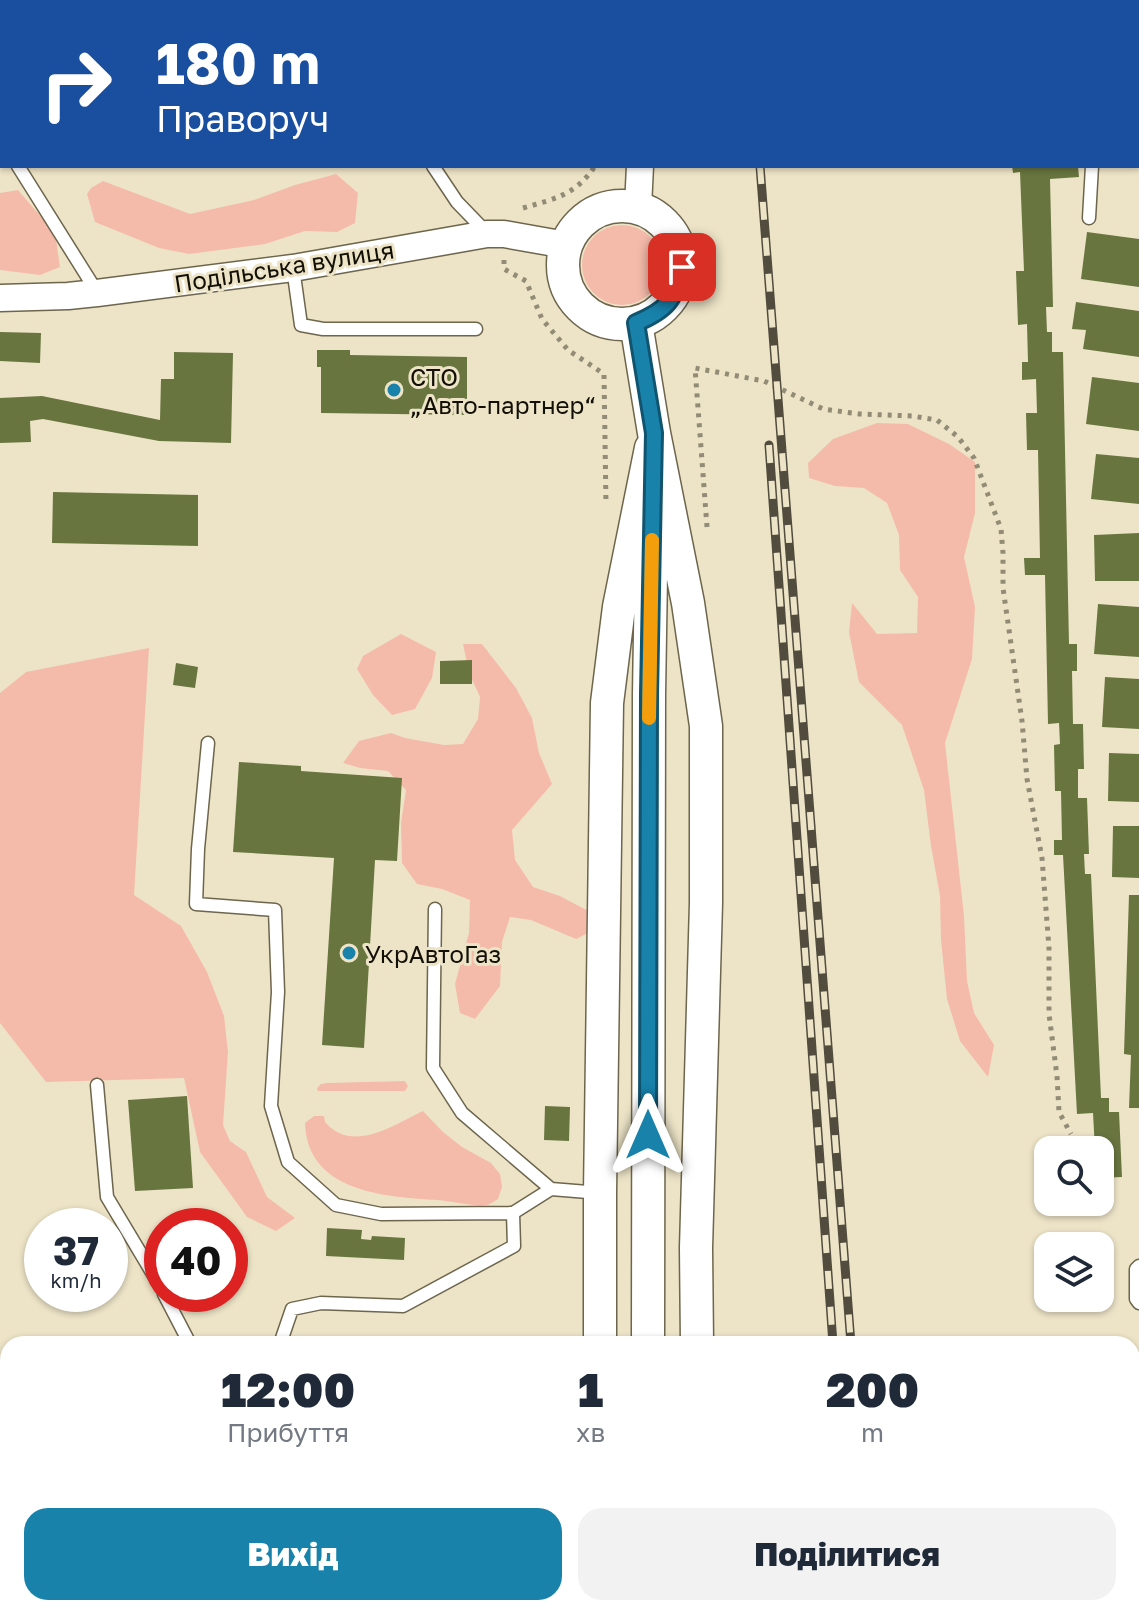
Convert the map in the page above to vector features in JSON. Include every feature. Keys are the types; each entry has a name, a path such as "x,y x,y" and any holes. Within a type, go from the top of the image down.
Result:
{"street":[{"path":"638,207 640,168"},
{"path":"612,206 638,207 656,215 670,229 679,247 682,267 678,286 669,303 654,316 636,323 617,325 584,311 572,298 562,263 574,229 587,216 612,206"},
{"name":"Подільська вулиця","path":"0,298 97,293 293,268 487,234 566,245"},
{"path":"636,323 688,603 706,726 706,903 696,1248 697,1336"},
{"path":"600,1336 607,703 619,607 654,433"},
{"path":"648,1336 649,694 654,433"}],"lane":[{"path":"19,168 97,293"},
{"path":"434,168 457,202 487,234"},
{"path":"1089,218 1092,168"},
{"path":"293,268 301,325 323,329 476,329"},
{"path":"208,743 196,904 275,910 278,992 271,1106 288,1162 336,1205 381,1214 513,1213 551,1189"},
{"path":"435,909 433,1068 462,1113 551,1189 600,1193"},
{"path":"97,1085 107,1197 144,1260"},
{"path":"283,1336 292,1309 321,1303 403,1306 514,1246 513,1213"},
{"path":"1139,1266 1136,1269 1136,1299 1139,1303"},
{"path":"173,1312 186,1336"}],"path":[{"path":"708,541 695,368 764,381 823,409 937,420 958,437 974,458 1001,529 1003,588 1027,779 1042,858 1049,948 1049,1014 1059,1112 1071,1134"}],"shaded area":[{"path":"336,174 358,193 355,223 337,232 305,231 265,244 189,254 159,248 95,222 87,194 103,181 190,214 254,200"},
{"path":"18,190 55,233 60,267 40,275 0,270 0,193"},
{"path":"622,225 637,228 650,237 659,250 662,265 659,280 650,293 637,302 622,305 607,302 594,293 585,280 582,265 585,250 594,237 607,228"},
{"path":"877,423 908,424 949,444 975,462 975,513 964,557 975,607 972,659 945,743 964,916 967,981 974,1013 994,1045 988,1077 960,1041 947,999 940,896 924,790 902,725 859,682 849,632 852,603 877,634 917,633 918,597 900,570 899,535 887,503 864,488 835,486 809,478 808,463 833,439"},
{"path":"401,634 436,652 432,678 415,709 392,715 373,695 357,669 363,656"},
{"path":"463,644 482,644 516,688 532,718 539,753 552,784 512,830 515,860 533,887 560,896 592,913 590,932 576,939 531,920 510,917 502,942 500,986 475,1019 460,1013 455,984 469,933 470,900 442,889 417,884 402,863 401,823 406,790 388,771 343,763 359,741 391,733 444,745 463,744 478,719 480,697 469,673"},
{"path":"149,648 134,895 181,926 207,972 224,1016 228,1052 223,1125 230,1141 246,1152 267,1197 295,1218 276,1231 248,1217 248,1208 240,1208 200,1152 184,1078 46,1082 0,1023 0,693 26,672"},
{"path":"405,1081 408,1086 405,1091 318,1091 317,1088 327,1083"},
{"path":"423,1111 462,1147 491,1163 500,1174 502,1187 498,1199 487,1205 477,1205 373,1193 334,1177 319,1164 309,1146 305,1123 314,1116 324,1116 325,1122 336,1131 348,1136 360,1136 386,1129"}],"building":[{"path":"1012,168 1078,168 1079,177 1050,179 1053,307 1046,307 1047,332 1052,332 1052,352 1063,352 1069,644 1077,644 1077,671 1072,671 1073,724 1083,724 1084,769 1078,769 1078,798 1087,798 1089,854 1084,854 1085,874 1091,874 1101,1098 1109,1098 1109,1112 1119,1112 1122,1177 1114,1177 1114,1136 1094,1136 1093,1113 1077,1114 1063,855 1054,855 1054,840 1062,840 1061,791 1055,791 1054,745 1060,744 1059,723 1048,724 1045,575 1025,575 1024,558 1040,558 1038,450 1027,450 1026,413 1037,413 1036,379 1022,380 1022,362 1028,362 1027,324 1018,325 1016,271 1024,271 1020,172 1013,173"},
{"path":"1087,232 1139,239 1139,287 1081,279"},
{"path":"1076,302 1139,311 1139,357 1083,349 1086,330 1072,329"},
{"path":"0,332 41,333 40,363 0,361"},
{"name":"СТО „Авто-партнер“","path":"317,350 350,350 350,355 467,357 467,415 321,413 321,367 317,367"},
{"path":"174,352 233,353 231,443 159,441 43,419 30,421 31,442 0,443 0,398 42,396 160,420 161,379 174,379"},
{"path":"1092,377 1139,383 1139,431 1086,424"},
{"path":"1096,454 1139,458 1139,504 1091,499"},
{"path":"53,492 198,495 198,546 52,543"},
{"path":"1139,533 1139,581 1095,581 1094,535"},
{"path":"1098,604 1139,607 1139,657 1094,654"},
{"path":"472,660 472,684 440,684 440,661"},
{"path":"176,663 198,667 195,688 173,685"},
{"path":"1105,677 1139,679 1139,729 1102,727"},
{"path":"1109,753 1139,754 1139,802 1108,801"},
{"name":"УкрАвтоГаз","path":"239,762 301,766 301,771 402,778 397,861 375,860 364,1048 322,1045 334,858 233,852"},
{"path":"1113,826 1139,826 1139,878 1112,877"},
{"path":"1129,895 1139,895 1139,1108 1129,1108 1131,1055 1124,1054"},
{"path":"187,1096 193,1188 135,1191 128,1100"},
{"path":"545,1106 570,1107 569,1141 544,1140"},
{"path":"327,1228 362,1230 361,1239 371,1240 372,1236 405,1238 404,1260 326,1256"}],"railway":[{"path":"760,168 850,1336"},
{"path":"769,445 832,1336"}],"slow traffic":[{"path":"649,718 652,540"}],"place":[{"name":"СТО „Авто-партнер“","path":"394,390"},
{"name":"УкрАвтоГаз","path":"349,953"}],"route":[{"path":"648,1135 649,694 654,433 636,323 654,316 669,303 678,286 682,267"}]}
